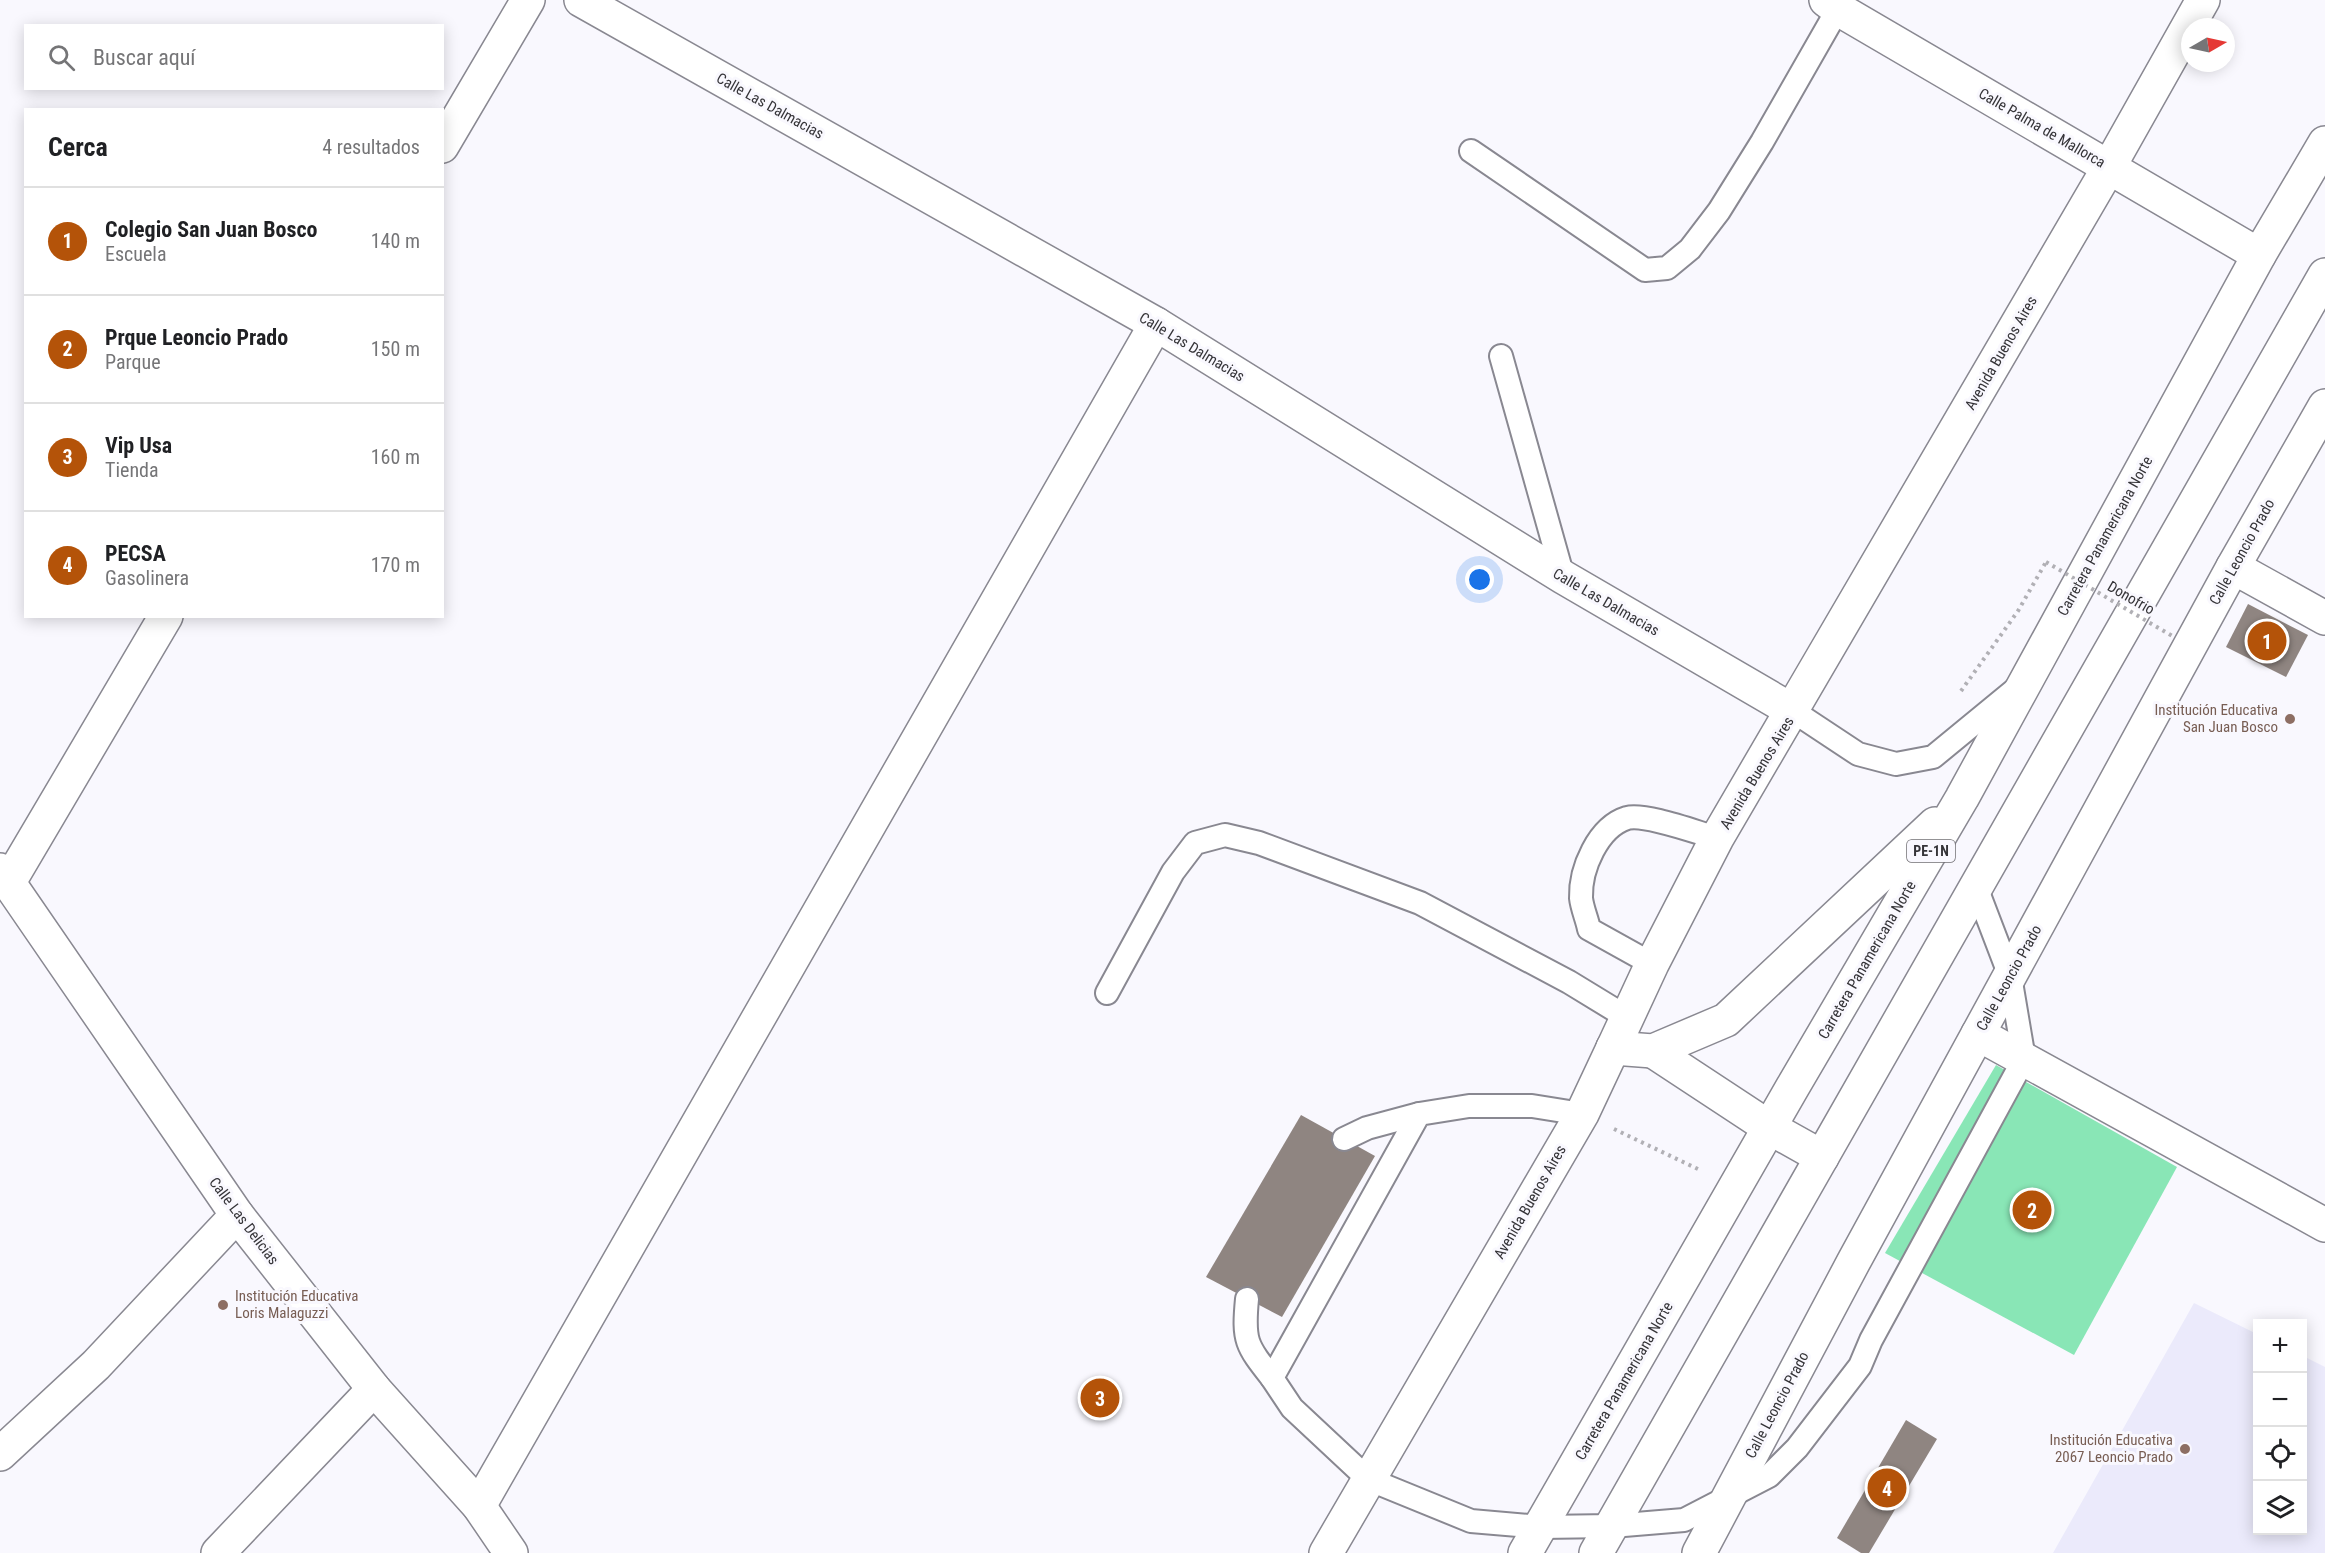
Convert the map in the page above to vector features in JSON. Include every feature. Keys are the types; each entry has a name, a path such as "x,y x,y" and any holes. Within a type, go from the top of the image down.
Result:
{"main road":[{"path":"444,143 528,0"},
{"name":"Calle Las Dalmacias","path":"581,0 1156,324 1563,577 1793,711"},
{"name":"Avenida Buenos Aires","path":"1326,1553 1582,1114 1652,964 1718,838 2109,167 2203,0"},
{"name":"Calle Palma de Mallorca","path":"1832,5 2259,255"},
{"name":"Carretera Panamericana Norte","path":"1533,1540 1962,798 2259,255 2325,143"},
{"path":"1604,1540 2325,275"},
{"path":"479,1506 1156,324"},
{"name":"Calle Leoncio Prado","path":"1699,1553 1978,1034 2233,567 2325,406"},
{"path":"2233,567 2325,618"},
{"path":"5,876 165,618"},
{"path":"1613,1048 1653,1051 1726,1020 1962,798"},
{"name":"Calle Las Delicias","path":"5,876 237,1215 374,1389 479,1506 511,1553"},
{"path":"1978,1034 2325,1225"},
{"path":"1653,1051 1770,1128 1822,1157"},
{"path":"0,1455 96,1365 237,1215"},
{"path":"218,1553 374,1389"}],"lane":[{"path":"1471,151 1645,270 1667,268 1690,249 1719,211 1762,142 1832,5"},
{"path":"1501,356 1563,577"},
{"path":"1793,711 1858,754 1896,764 1933,757 2027,679"},
{"path":"1652,964 1589,929 1581,898 1587,860 1604,833 1628,818 1653,820 1718,838"},
{"path":"1107,993 1173,873 1195,843 1225,835 1259,843 1420,903 1569,982 1628,1017"},
{"path":"1247,1299 1244,1328 1251,1352 1292,1408 1368,1479 1471,1521 1533,1540 1604,1540 1684,1520 1769,1476 1797,1448 1860,1366 1871,1340 2024,1059 2010,976 1976,887"},
{"path":"1344,1139 1367,1128 1419,1114 1468,1106 1532,1106 1582,1114"},
{"path":"1272,1378 1419,1114"}],"path":[{"name":"Donofrio","path":"1960,693 2018,612 2046,562 2174,636"},
{"path":"1582,1114 1736,1187"}],"shaded area":[{"name":"Institución Educativa 2067 Leoncio Prado","path":"2194,1303 2253,1332 2253,1535 2307,1535 2307,1358 2325,1367 2325,1553 2053,1553"}],"green space":[{"path":"1996,1065 2177,1167 2074,1355 1885,1253"}],"building":[{"path":"2248,604 2308,635 2286,677 2226,647"},
{"path":"1301,1115 1375,1156 1282,1317 1206,1277"},
{"path":"1906,1420 1937,1439 1869,1553 1861,1553 1837,1538"}],"place":[{"name":"Colegio San Juan Bosco","path":"2267,641"},
{"name":"Institución Educativa San Juan Bosco","path":"2290,719"},
{"name":"Prque Leoncio Prado","path":"2032,1210"},
{"name":"Institución Educativa Loris Malaguzzi","path":"223,1305"},
{"name":"Vip Usa","path":"1100,1398"},
{"name":"Institución Educativa 2067 Leoncio Prado","path":"2185,1449"},
{"name":"PECSA","path":"1887,1488"}]}
